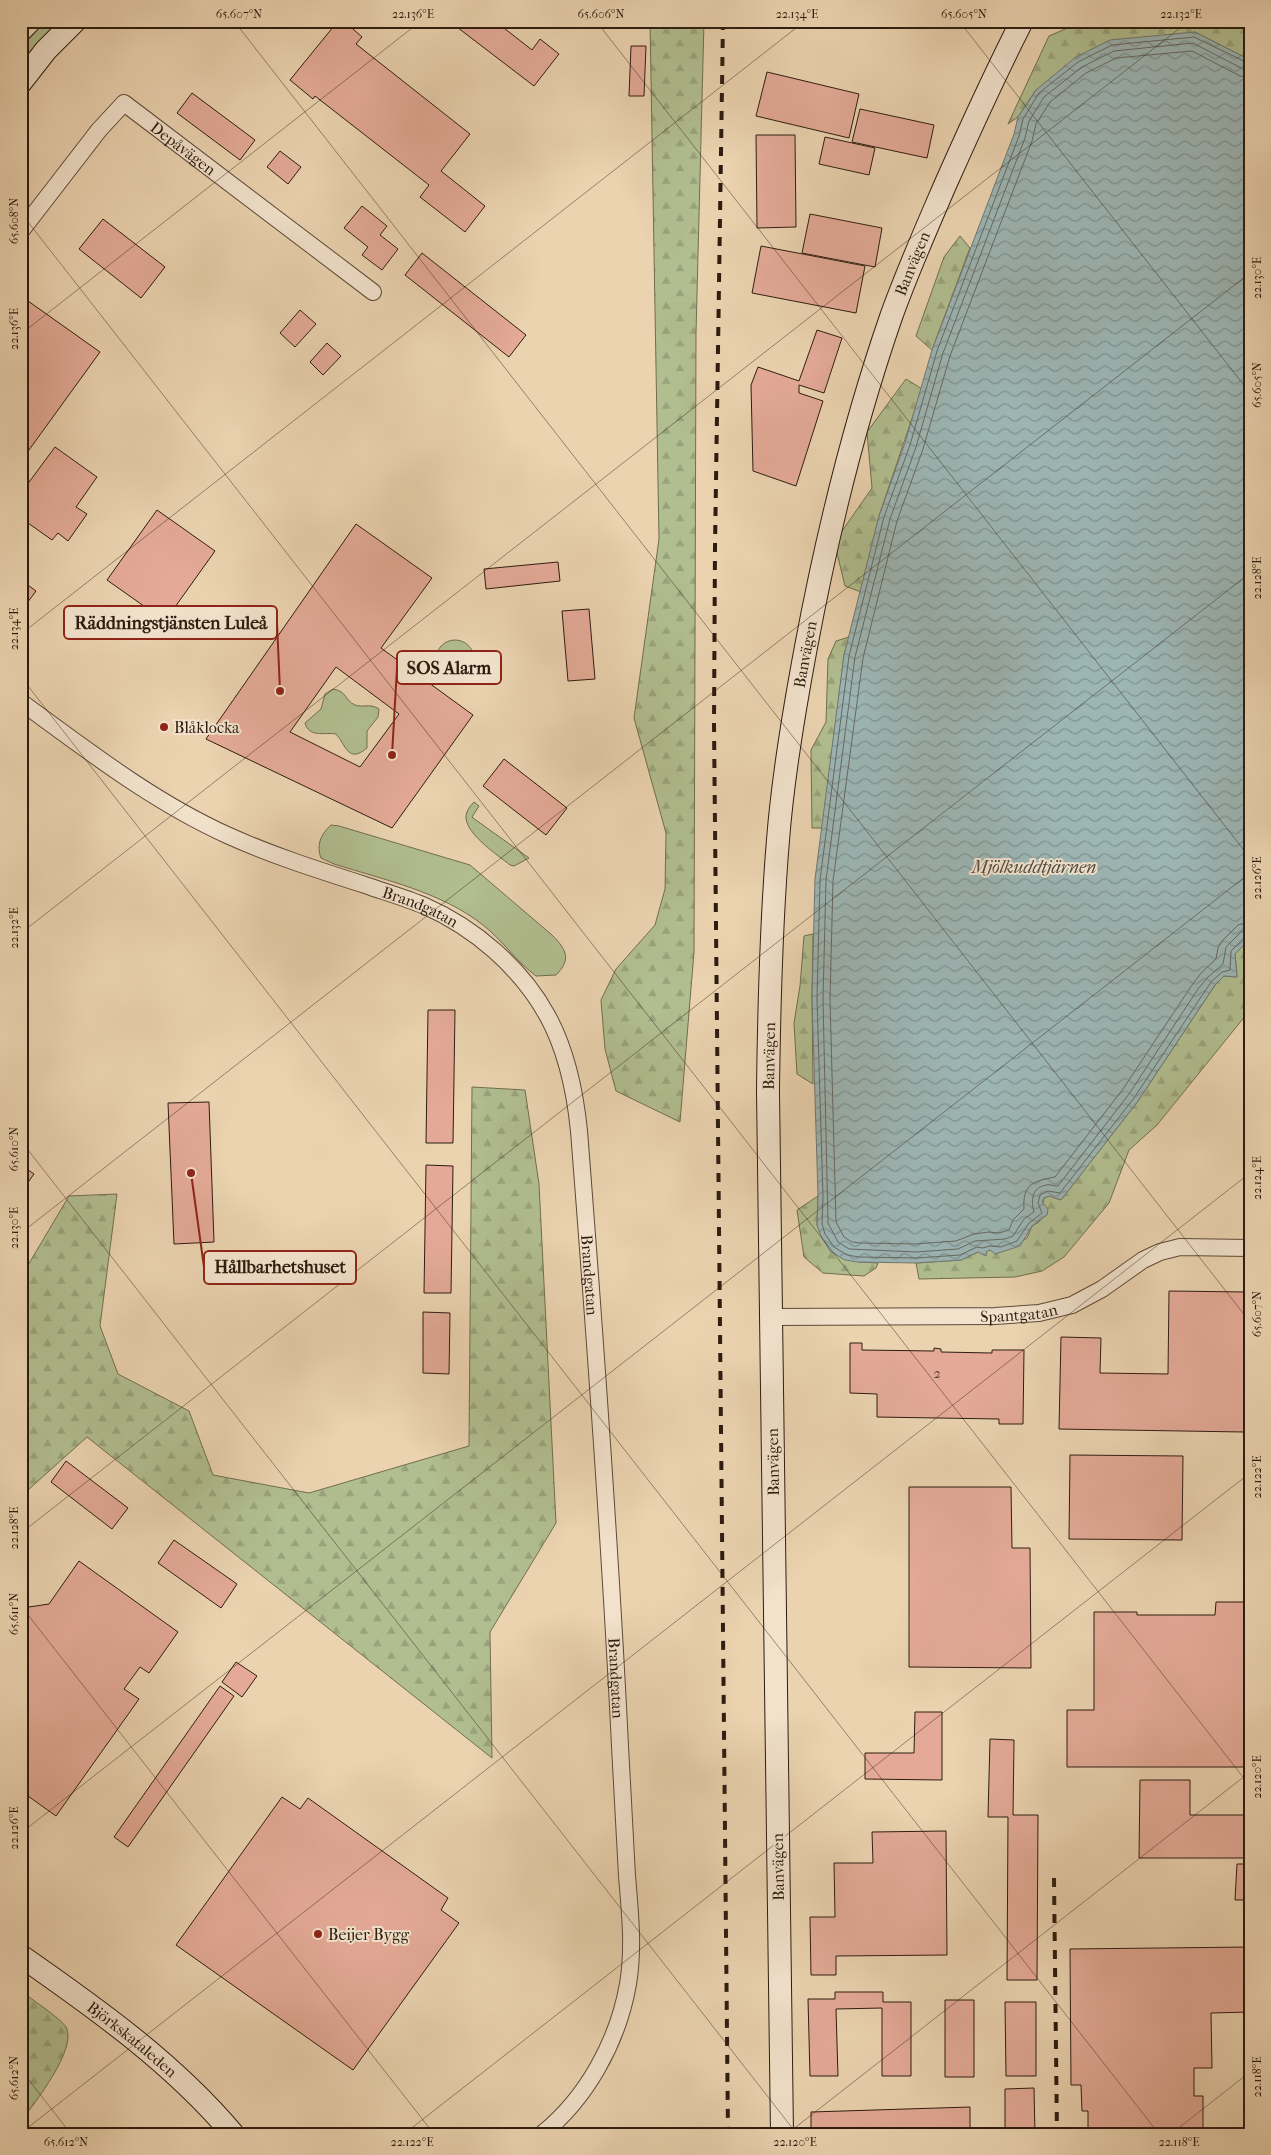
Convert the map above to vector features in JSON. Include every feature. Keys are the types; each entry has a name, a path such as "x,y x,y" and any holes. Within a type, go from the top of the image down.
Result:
{"street":[{"path":"21,30 30,21"},
{"path":"21,82 46,50 75,21"},
{"name":"Banvägen","path":"782,2134 768,1091 772,909 778,837 788,753 814,600 830,529 867,390 892,315 918,248 948,178 1022,21"},
{"name":"Depåvägen","path":"21,231 99,130 124,103 374,292"},
{"name":"Brandgatan","path":"21,702 138,787 200,822 262,850 425,906 459,924 498,955 527,986 548,1016 569,1070 580,1141 618,1687 631,1942 628,1985 618,2022 609,2045 581,2092 569,2108 542,2134"},
{"name":"Spantgatan","path":"771,1317 995,1316 1039,1313 1072,1305 1102,1289 1143,1260 1160,1252 1180,1248 1250,1248"},
{"name":"Björkskataleden","path":"21,1956 122,2029 181,2080 217,2115 233,2134"}],"green space":[{"path":"45,21 58,21 21,62 21,48"},
{"path":"650,21 704,21 696,333 694,952 680,1122 616,1091 605,1049 601,1000 616,969 655,925 665,889 666,833 634,718 659,539"},
{"path":"1077,21 1250,21 1250,60 1195,32 1036,90 1018,117 1008,124 1049,36 1077,24"},
{"path":"960,236 970,248 932,350 916,336 944,257"},
{"path":"906,379 922,389 879,516 861,592 845,586 836,549 840,534 872,488 867,432"},
{"path":"849,637 844,655 823,828 812,828 811,750 826,722 828,659 836,641"},
{"path":"455,640 468,646 474,659 468,672 455,678 442,672 436,659 442,646"},
{"path":"333,689 341,692 355,705 373,706 379,709 378,717 367,731 367,748 356,754 351,754 348,751 336,734 313,733 307,728 305,723 321,709 325,694"},
{"path":"474,802 479,806 472,817 529,858 514,866 510,865 481,842 466,819 467,811"},
{"path":"331,825 470,865 557,940 565,954 564,964 561,969 556,975 536,976 483,925 449,904 412,888 334,864 321,858 320,840"},
{"path":"813,934 813,1084 797,1074 794,1023 800,986 804,936"},
{"path":"1250,939 1250,1010 1157,1125 1129,1150 1109,1203 1064,1257 1042,1271 1015,1277 919,1279 916,1263 961,1260 978,1252 990,1250 1001,1252 1027,1238 1032,1226 1039,1222 1044,1198 1049,1196 1061,1200 1138,1101 1215,985 1224,976 1237,977 1235,954"},
{"path":"472,1087 525,1090 539,1184 556,1523 490,1632 492,1758 87,1437 28,1490 21,1484 21,1277 69,1196 117,1194 100,1326 118,1374 189,1411 213,1475 309,1493 469,1446"},
{"path":"818,1196 817,1225 858,1262 878,1263 876,1268 864,1276 823,1273 804,1257 797,1210"},
{"path":"21,1991 63,2023 68,2036 66,2048 53,2076 21,2121"}],"water":[{"name":"Mjölkuddtjärnen","path":"1195,32 1250,60 1250,939 1235,954 1237,977 1224,976 1215,985 1138,1101 1061,1200 1049,1196 1044,1198 1042,1202 1048,1209 1047,1215 1032,1226 1020,1246 995,1254 990,1250 987,1251 986,1256 978,1252 961,1260 916,1263 845,1260 830,1251 817,1225 818,1196 812,998 815,879 844,655 879,516 905,443 932,350 1014,134 1018,117 1036,90 1076,57 1110,40"}],"building":[{"path":"338,21 344,21 362,37 356,44 470,134 441,171 485,206 465,232 420,197 429,185 315,96 313,99 290,80"},
{"path":"449,21 495,21 532,50 540,39 559,54 534,86"},
{"path":"631,46 646,46 644,96 629,96"},
{"path":"767,72 859,94 849,138 756,116"},
{"path":"192,93 255,140 240,160 177,113"},
{"path":"860,109 934,125 927,158 852,142"},
{"path":"756,135 795,135 796,227 757,228"},
{"path":"825,137 875,148 869,175 819,164"},
{"path":"280,151 301,167 288,184 267,167"},
{"path":"362,206 387,226 380,235 398,249 382,270 362,255 368,247 344,228"},
{"path":"810,214 882,228 875,267 802,253"},
{"path":"103,219 165,267 141,298 79,249"},
{"path":"761,246 865,266 856,313 752,293"},
{"path":"422,253 526,335 509,357 405,275"},
{"path":"21,296 100,352 21,461"},
{"path":"300,310 316,324 295,347 280,333"},
{"path":"817,330 842,338 824,393 799,385 799,393 823,401 796,486 753,471 751,385 758,367 799,381"},
{"path":"327,343 341,356 323,375 310,362"},
{"path":"55,447 97,477 76,507 87,514 68,541 58,533 52,540 21,518 21,493"},
{"path":"157,510 215,551 165,621 107,580"},
{"path":"356,524 432,578 381,648 473,715 392,828 206,739","holes":["336,667 399,714 360,767 290,732"]},
{"path":"558,562 560,581 486,589 484,569"},
{"path":"21,580 36,591 21,611"},
{"path":"589,609 595,679 568,681 562,611"},
{"path":"504,759 567,808 546,835 483,786"},
{"path":"428,1010 455,1010 453,1143 426,1143"},
{"path":"209,1102 214,1242 174,1244 168,1103"},
{"path":"21,1165 34,1174 21,1192"},
{"path":"426,1165 453,1166 451,1293 424,1293"},
{"path":"1169,1291 1246,1292 1244,1432 1059,1429 1061,1337 1101,1338 1100,1373 1168,1374"},
{"path":"423,1312 450,1313 449,1374 423,1373"},
{"path":"850,1343 862,1343 862,1350 934,1351 934,1348 941,1349 941,1352 992,1353 992,1350 1024,1350 1023,1424 999,1424 999,1419 877,1417 877,1394 850,1393"},
{"path":"1070,1455 1183,1456 1182,1540 1069,1539"},
{"path":"66,1461 128,1508 112,1529 51,1482"},
{"path":"909,1487 1011,1487 1012,1548 1030,1548 1031,1668 909,1667"},
{"path":"174,1540 237,1584 221,1608 158,1563"},
{"path":"79,1561 178,1632 149,1673 140,1667 124,1689 139,1699 56,1816 21,1791 21,1642 26,1636 22,1608 49,1604"},
{"path":"1216,1602 1250,1602 1250,1767 1067,1767 1067,1710 1094,1710 1094,1612 1137,1612 1137,1615 1215,1615"},
{"path":"236,1662 257,1676 242,1697 222,1682"},
{"path":"220,1686 234,1696 128,1847 114,1837"},
{"path":"915,1712 942,1712 942,1780 865,1779 865,1753 914,1753"},
{"path":"990,1739 1014,1740 1013,1815 1038,1815 1037,1980 1007,1980 1008,1817 988,1817"},
{"path":"1140,1780 1190,1780 1190,1815 1250,1815 1250,1858 1139,1858"},
{"name":"Beijer Bygg","path":"282,1797 300,1809 308,1798 448,1898 441,1910 459,1923 353,2070 176,1945"},
{"path":"946,1831 947,1955 836,1956 836,1975 811,1975 810,1917 835,1917 834,1863 873,1863 872,1832"},
{"path":"1237,1864 1250,1864 1250,1900 1235,1900"},
{"path":"1250,1947 1250,2012 1211,2013 1212,2068 1194,2068 1194,2096 1203,2096 1203,2134 1088,2134 1088,2111 1082,2111 1081,2085 1071,2085 1070,1949"},
{"path":"835,1992 883,1992 883,2002 911,2002 911,2076 882,2076 882,2008 836,2009 838,2076 810,2076 808,1999 835,1999"},
{"path":"945,2000 974,2000 974,2077 945,2077"},
{"path":"1005,2002 1036,2002 1036,2076 1006,2076"},
{"path":"1034,2088 1035,2134 1005,2134 1005,2089"},
{"path":"970,2107 970,2134 811,2134 811,2112"}],"railway":[{"path":"723,21 714,724 728,2134"},
{"path":"1054,1878 1057,2134"}],"place":[{"name":"Räddningstjänsten Luleå","path":"280,691"},
{"name":"Blåklocka","path":"164,727"},
{"name":"SOS Alarm","path":"392,755"},
{"name":"Hållbarhetshuset","path":"191,1173"},
{"name":"Beijer Bygg","path":"318,1934"}]}
